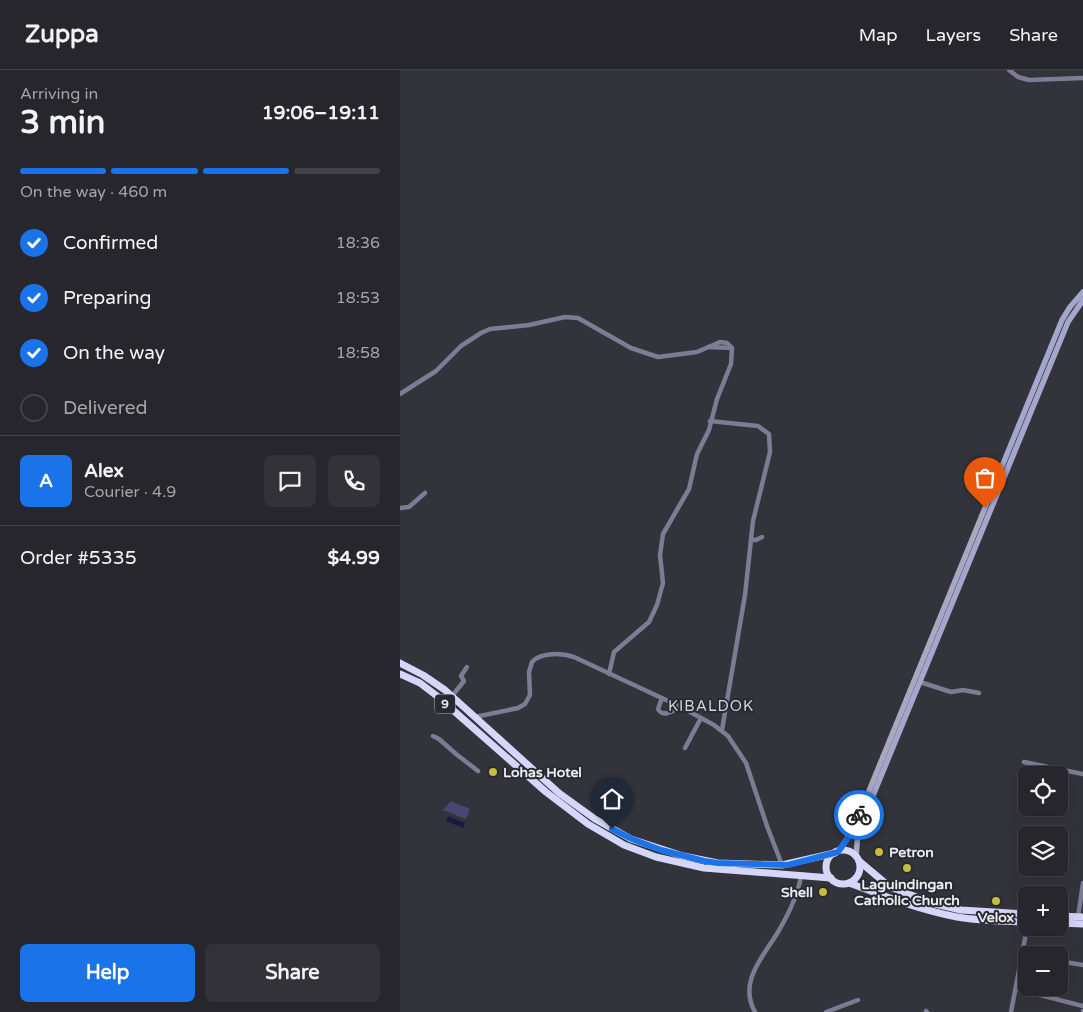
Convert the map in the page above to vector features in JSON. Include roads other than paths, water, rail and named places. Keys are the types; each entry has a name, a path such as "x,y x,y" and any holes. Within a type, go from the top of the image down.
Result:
{"highway":[{"name":"9","path":"400,663 424,675 452,696 559,793 596,819 632,839 682,860"},
{"name":"9","path":"400,674 420,683 437,696 546,792 588,824 624,845 682,860 831,878 841,884 849,883 909,904 956,916 1018,922"},
{"path":"420,683 424,675"},
{"name":"9","path":"757,869 837,852 850,852 890,887 935,904 961,910 1018,914"},
{"path":"831,878 827,872 827,865 830,858 837,852"},
{"path":"849,883 859,874 857,859"},
{"path":"1068,916 1081,917"},
{"path":"1068,923 1083,924"}],"main road":[{"path":"837,852 853,830 1062,320 1083,292"},
{"path":"857,859 858,832 1068,322 1083,300"}],"street":[{"path":"1009,70 1018,77 1029,80 1083,78"},
{"path":"400,394 436,371 461,346 481,333 558,318 578,318 630,348 658,358 697,352 716,343 723,342 732,348 732,364 717,399 708,430 695,458 689,489 664,528 660,555 663,583 658,605 650,622 614,652 609,674"},
{"path":"710,421 758,426 769,434 770,452 755,511 745,595 722,730"},
{"path":"400,508 409,507 425,493"},
{"path":"751,540 762,537"},
{"path":"475,717 518,708 525,704 530,696 530,666 537,658 558,654 567,655 662,698 722,730 734,744 746,764 782,865"},
{"path":"452,696 464,681 461,676 467,667"},
{"path":"920,682 952,692 963,690 979,692"},
{"path":"662,698 658,708 662,713 667,714 680,707"},
{"path":"685,748 701,718"},
{"path":"433,736 478,771"},
{"path":"1024,762 1083,774"},
{"path":"755,1012 749,999 750,979 754,969 779,931 793,903 802,876"},
{"path":"1081,917 1083,883"},
{"path":"1068,962 1083,965"},
{"path":"1011,1012 1018,977"},
{"path":"1016,989 1083,1006"},
{"path":"826,1012 858,1000"}],"place":[{"name":"Lohas Hotel","path":"493,772"},
{"name":"Petron","path":"879,852"},
{"name":"Laguindingan Catholic Church","path":"907,868"},
{"name":"Shell","path":"823,892"},
{"name":"Velox","path":"996,901"}],"district":[{"name":"KIBALDOK","path":"711,706"}]}
